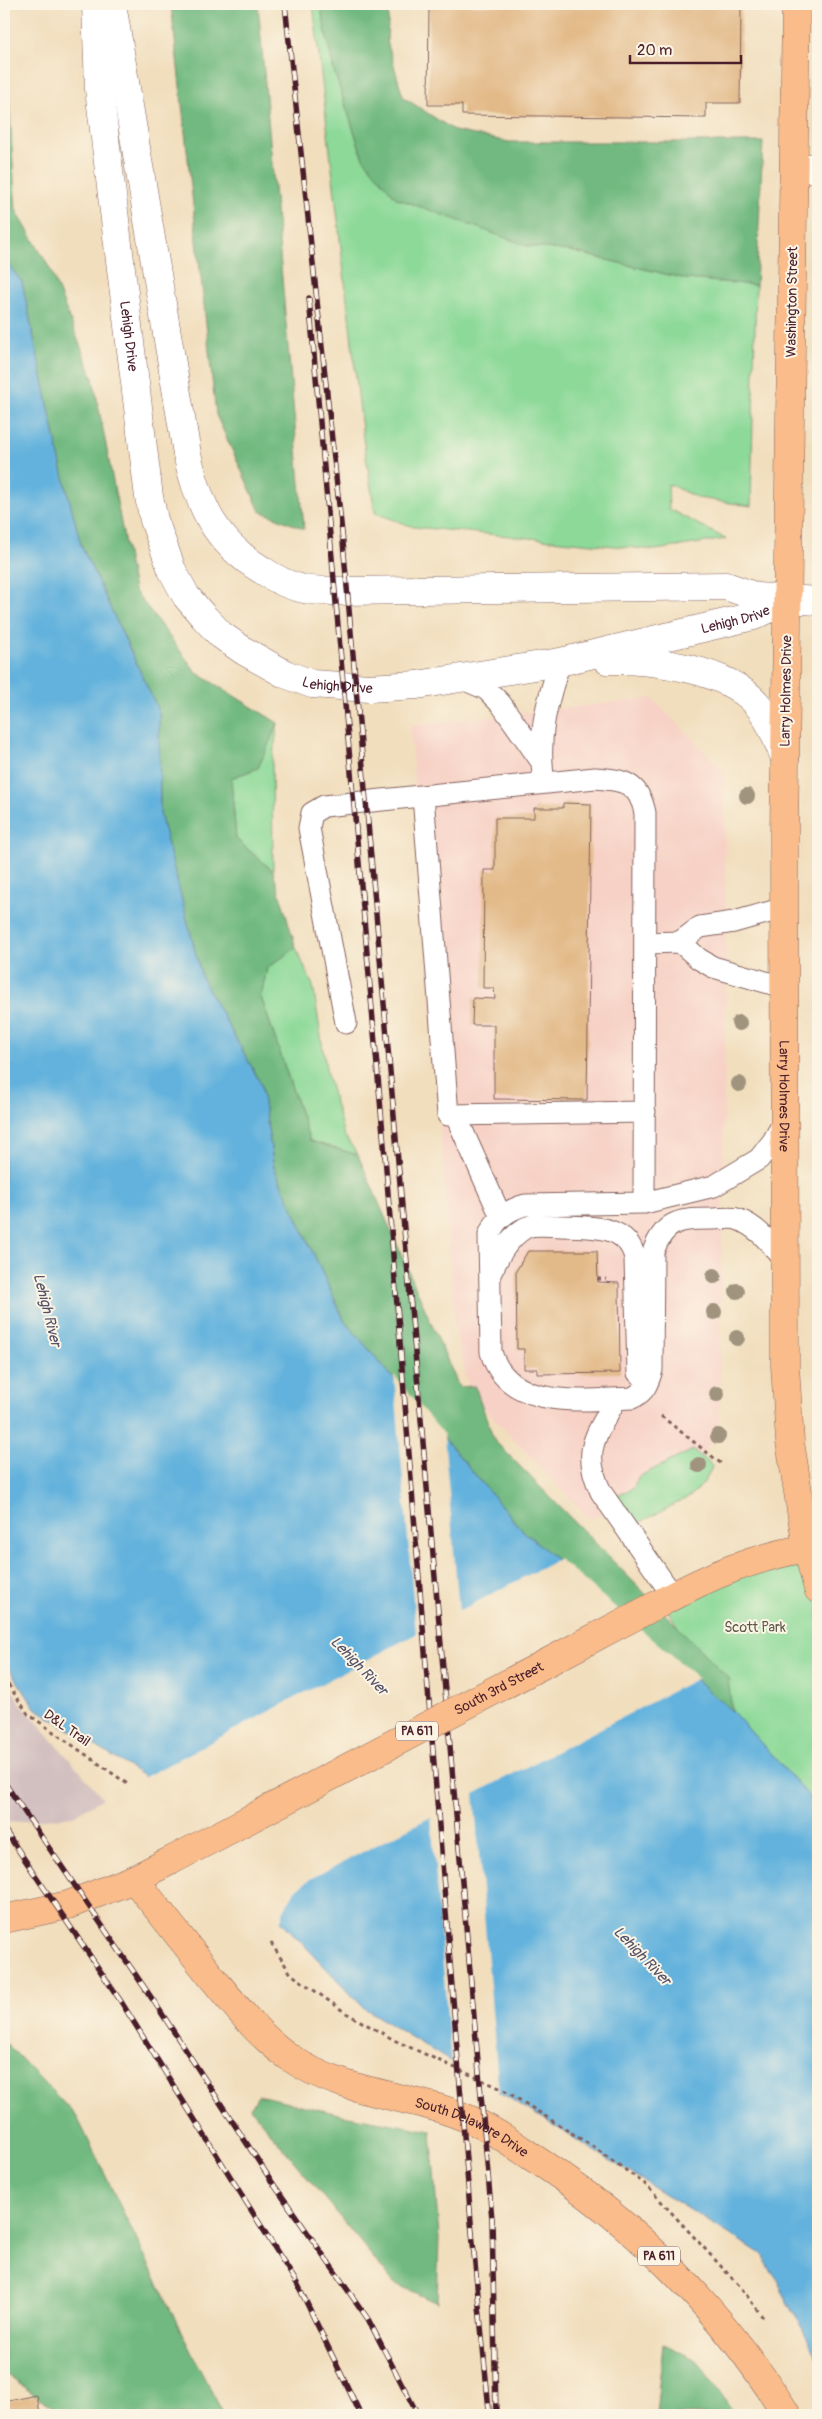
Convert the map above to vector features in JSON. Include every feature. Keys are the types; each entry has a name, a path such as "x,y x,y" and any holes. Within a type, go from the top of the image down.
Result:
{"main road":[{"name":"Washington Street","path":"787,600 806,168 796,4"},
{"name":"Larry Holmes Drive","path":"787,600 783,987 785,1366 790,1442 812,1548 818,1589"},
{"name":"South 3rd Street","path":"4,1919 68,1905 134,1879 734,1566 768,1556 812,1548"},
{"name":"South Delaware Drive","path":"134,1879 249,2021 262,2035 292,2059 307,2068 348,2085 436,2108 473,2121 555,2172 608,2211 670,2267 718,2320 740,2346 787,2415"}],"street":[{"name":"Lehigh Drive","path":"96,4 98,89 145,476 154,520 172,570 186,596 221,635 284,674 312,684 369,688 417,685 463,679 560,662 754,616 787,600"},
{"name":"Lehigh Drive","path":"112,4 187,454 206,512 214,528 237,554 284,583 306,590 726,586 757,598 787,600"},
{"path":"787,600 818,601"},
{"path":"560,662 641,661 705,673 734,685 757,704 772,728 785,758"}],"lane":[{"path":"544,783 541,761 544,711 560,662"},
{"path":"463,679 486,689 501,704 541,761"},
{"path":"346,1024 309,828 312,813 324,806 595,778 617,779 636,788 643,799 645,812 644,1203"},
{"path":"423,796 448,1115 645,1112"},
{"path":"646,943 680,942 700,927 734,922 784,908"},
{"path":"680,942 699,959 713,967 783,987"},
{"path":"456,1116 502,1217"},
{"path":"784,1121 774,1141 759,1159 714,1186 644,1203 525,1205 512,1209 502,1217 494,1224 489,1235 491,1352 495,1366 503,1377 515,1386 547,1398 566,1401 626,1397 648,1384 652,1370 652,1252 659,1236 669,1225 687,1219 737,1219 763,1235 784,1259"},
{"path":"489,1277 501,1252 514,1236 528,1227 593,1227 606,1229 626,1239 632,1246 635,1258 638,1380 593,1443 590,1456 594,1479 601,1492 668,1599"}],"path":[{"name":"D&L Trail","path":"4,1678 28,1714 129,1785"}],"shaded area":[{"path":"652,698 724,771 726,966 719,1433 684,1474 590,1519 470,1393 455,1327 410,726"},
{"path":"4,1678 22,1705 103,1798 73,1816 4,1823"}],"green space":[{"path":"171,4 258,4 304,529 260,511 216,415"},
{"path":"313,4 320,4 334,71 363,158 528,246 570,251 686,279 756,285 751,506 698,498 668,484 669,509 726,539 656,550 414,527 375,513 363,438"},
{"path":"320,4 389,4 387,41 403,97 455,131 509,142 763,142 756,285 686,279 570,251 528,246 396,198 363,158 334,71"},
{"path":"4,23 16,210 50,269 93,378 134,590 197,673 278,723 258,768 231,778 236,839 273,871 296,948 267,968 261,997 310,1141 358,1155 459,1387 475,1386 494,1440 728,1678 732,1711 520,1528 344,1320 274,1168 261,1084 202,978 160,814 159,712 81,545 62,470 22,282 4,259"},
{"path":"278,723 272,762 273,871 236,839 231,778 258,768"},
{"path":"296,948 313,986 327,1074 344,1135 358,1155 310,1141 261,997 267,968"},
{"path":"693,1450 713,1466 703,1484 691,1496 635,1525 614,1496 634,1488 638,1477"},
{"name":"Scott Park","path":"788,1551 818,1589 818,1819 807,1794 732,1711 662,1602"},
{"path":"4,2043 77,2117 196,2362 224,2415 56,2415 55,2409 4,2373"},
{"path":"258,2095 343,2115 431,2131 439,2238 437,2303 394,2283 250,2108"},
{"path":"663,2344 697,2360 735,2415 656,2415"}],"water":[{"name":"Lehigh River","path":"4,259 22,282 62,470 81,545 159,712 160,814 202,978 261,1084 274,1168 344,1320 520,1528 732,1711 807,1794 818,1819 818,2358 763,2255 364,2008 142,1775 35,1708 4,1661"}],"pier":[{"path":"394,1375 444,1435 459,1611 559,1559 698,1678 474,1794 499,2095 451,2065 431,1817 310,1879 295,1891 283,1912 280,1924 141,1779 416,1634"}],"building":[{"path":"429,4 567,7 567,4 648,6 648,4 741,4 740,103 706,103 706,118 462,115 462,105 428,105"},
{"path":"563,803 591,804 587,1100 494,1099 494,1025 472,1025 473,998 495,999 494,988 483,988 484,870 495,870 495,818 534,818 534,808 563,808"},
{"path":"528,1251 597,1251 598,1282 619,1283 620,1373 537,1374 537,1369 524,1369 524,1349 517,1349 516,1271"},
{"path":"37,2395 40,2415 4,2415 4,2402"}],"railway":[{"path":"285,4 343,542 492,2219 496,2415"},
{"path":"309,298 385,1156 471,2222 489,2410"},
{"path":"4,1782 155,2003 272,2182 368,2319 418,2415"},
{"path":"4,1829 120,2000 298,2285 361,2415"}]}
